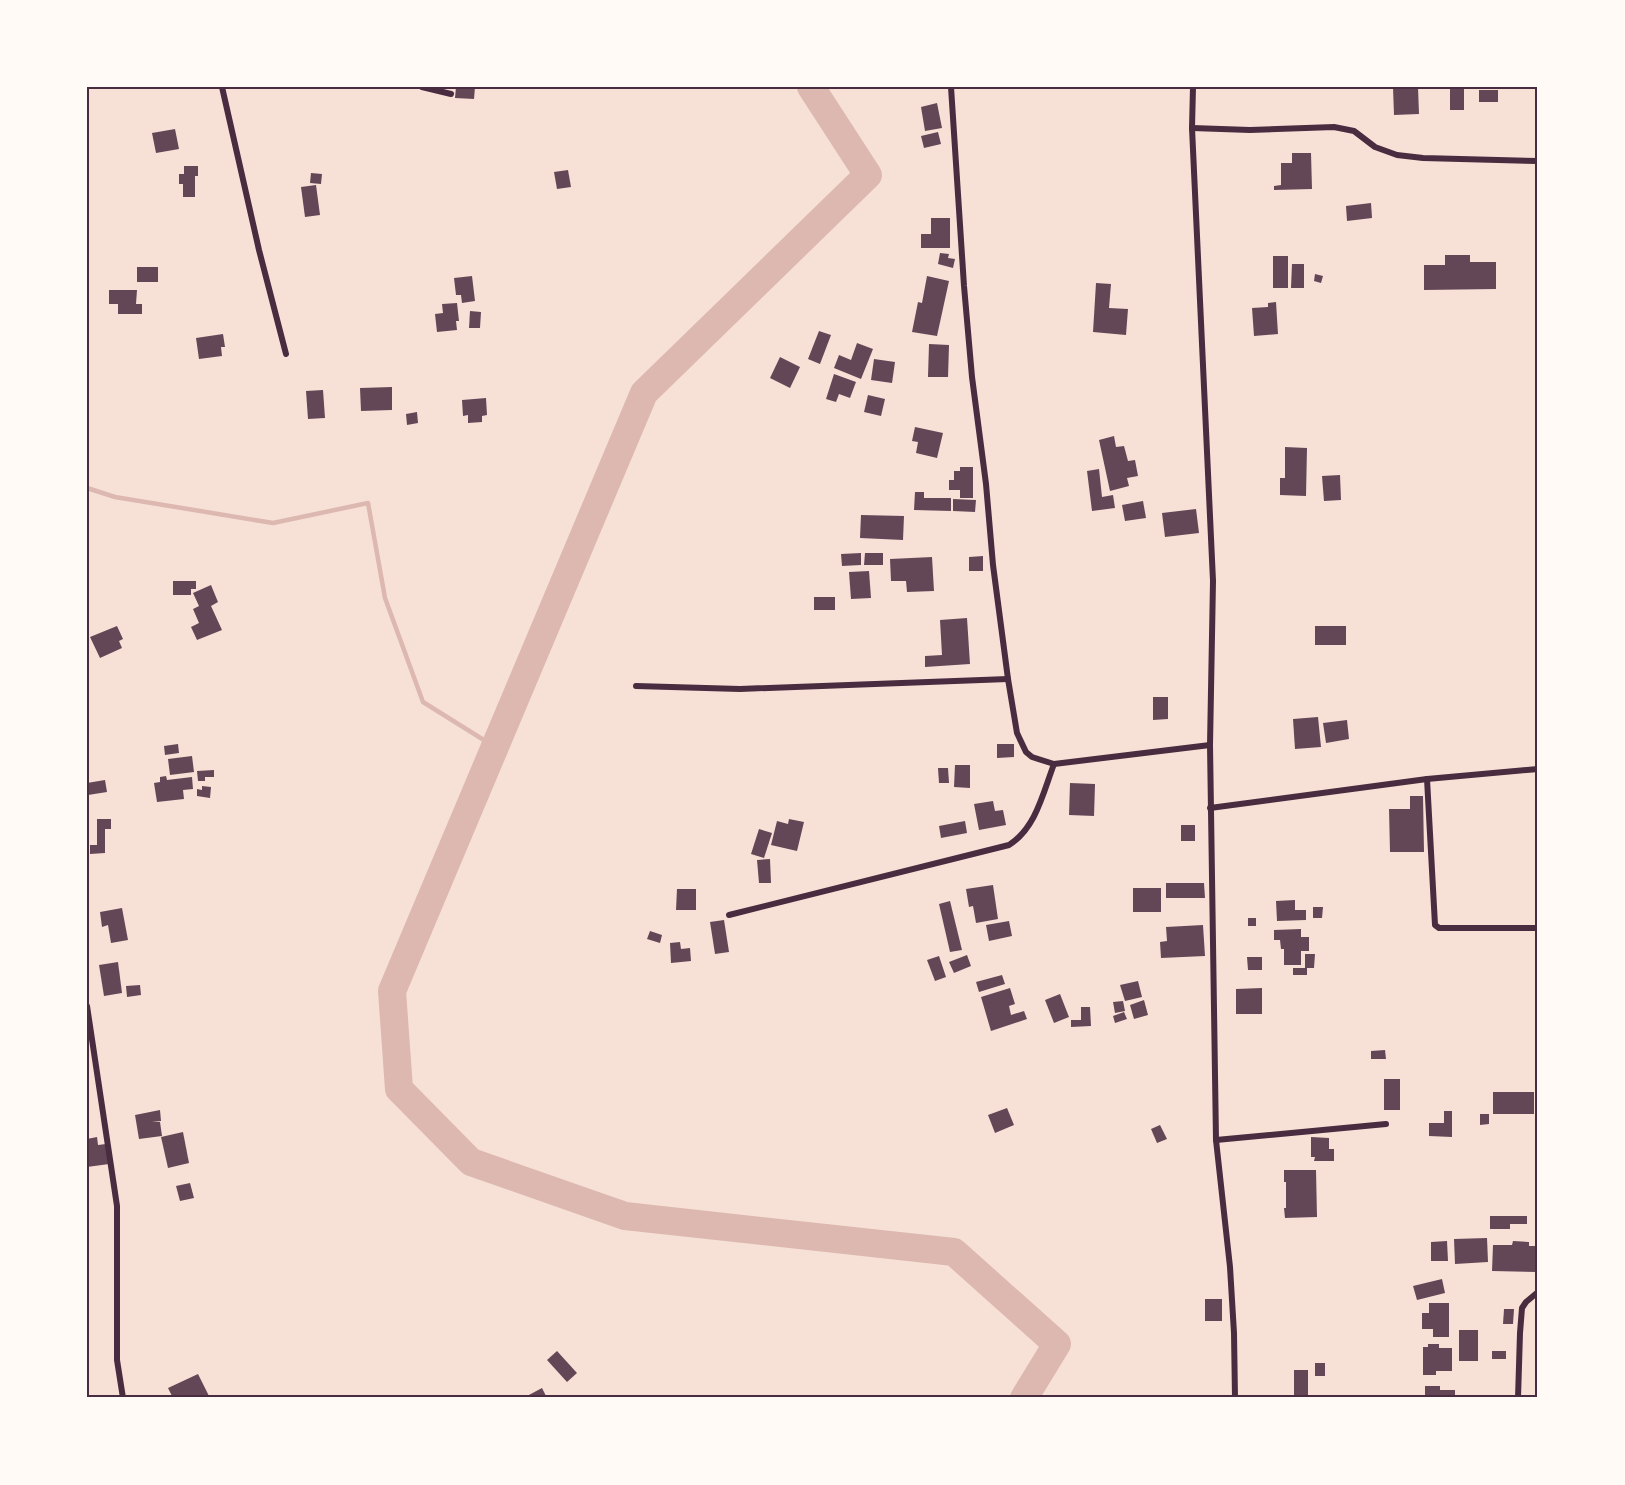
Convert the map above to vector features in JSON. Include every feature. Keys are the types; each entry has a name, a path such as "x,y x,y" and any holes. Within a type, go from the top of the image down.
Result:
{"street":[{"path":"222,87 259,250 286,354"},
{"path":"422,87 451,94"},
{"path":"951,87 972,377 986,484 994,577 1017,734 1026,752 1032,757 1054,764 1210,745"},
{"path":"1193,87 1192,128 1212,570 1210,808 1216,1140 1230,1267 1235,1398"},
{"path":"1192,128 1250,130 1334,127 1353,131 1375,147 1397,155 1423,158 1538,160"},
{"path":"636,686 740,688 1008,679"},
{"path":"729,915 1008,845 1024,833 1032,821 1054,764"},
{"path":"1210,808 1427,779 1538,769"},
{"path":"1427,779 1435,926 1439,928 1538,928"},
{"path":"87,1006 117,1206 117,1360 123,1398"},
{"path":"1216,1140 1386,1124"},
{"path":"1518,1398 1522,1308 1538,1292"}],"building":[{"path":"456,87 475,87 474,99 455,98"},
{"path":"1393,87 1418,87 1419,114 1394,115"},
{"path":"1450,87 1464,87 1464,110 1450,110"},
{"path":"1479,90 1498,90 1498,102 1479,102"},
{"path":"937,103 942,128 925,131 921,107"},
{"path":"175,129 179,149 156,153 152,133"},
{"path":"938,132 941,144 924,148 921,136"},
{"path":"1292,153 1311,153 1312,189 1274,190 1274,186 1281,185 1281,163 1292,163"},
{"path":"184,166 198,166 198,176 195,176 195,197 183,197 183,184 179,184 179,174 184,174"},
{"path":"568,170 571,187 557,189 554,172"},
{"path":"311,173 322,174 321,184 310,183"},
{"path":"316,185 320,215 305,217 301,187"},
{"path":"1371,203 1372,218 1347,221 1346,206"},
{"path":"931,218 950,218 950,248 921,248 921,234 931,234"},
{"path":"940,253 949,254 948,258 955,259 953,268 938,264"},
{"path":"1445,255 1470,255 1470,262 1496,262 1496,289 1424,290 1424,265 1445,265"},
{"path":"1273,256 1288,256 1288,288 1273,288"},
{"path":"1292,264 1304,264 1304,288 1291,288"},
{"path":"137,267 158,267 158,282 137,282"},
{"path":"1315,274 1323,276 1321,283 1314,281"},
{"path":"472,276 475,301 462,303 461,295 456,295 454,278"},
{"path":"927,276 949,281 937,336 912,332 918,302 922,303"},
{"path":"1096,283 1111,284 1109,308 1128,309 1126,335 1093,332"},
{"path":"109,290 137,290 136,304 142,304 142,314 118,314 118,304 109,304"},
{"path":"1276,302 1278,334 1254,336 1252,308 1268,307 1268,303"},
{"path":"457,303 459,321 456,321 457,330 437,332 435,314 443,313 442,304"},
{"path":"470,311 481,312 480,328 469,328"},
{"path":"819,331 831,335 820,364 808,359"},
{"path":"223,334 225,347 221,347 222,356 199,359 196,338"},
{"path":"857,343 873,349 861,379 834,368 839,355 851,360"},
{"path":"929,344 949,345 948,377 928,377"},
{"path":"780,357 800,367 790,388 770,378"},
{"path":"874,359 895,362 892,383 871,380"},
{"path":"834,374 856,382 850,398 839,394 836,402 826,399"},
{"path":"392,387 392,410 361,411 360,388"},
{"path":"323,390 325,418 308,419 306,391"},
{"path":"868,395 885,399 881,416 864,412"},
{"path":"486,398 487,415 482,416 482,422 468,423 468,415 463,416 462,400"},
{"path":"417,412 418,423 407,425 406,414"},
{"path":"915,427 943,433 937,458 916,453 918,442 912,441"},
{"path":"1114,436 1116,447 1124,446 1128,461 1135,460 1138,476 1127,478 1129,486 1110,491 1099,440"},
{"path":"1285,447 1307,448 1306,496 1280,495 1280,478 1285,478"},
{"path":"960,467 973,467 973,498 960,498 960,490 949,490 949,480 954,480 954,471 960,471"},
{"path":"1099,469 1102,497 1113,495 1115,508 1092,511 1087,471"},
{"path":"1340,475 1341,500 1324,501 1322,476"},
{"path":"915,492 924,492 924,498 951,498 951,511 914,510"},
{"path":"953,499 976,500 975,512 953,511"},
{"path":"1143,501 1146,518 1125,521 1122,505"},
{"path":"1196,509 1199,533 1165,537 1162,513"},
{"path":"861,515 904,516 903,540 860,538"},
{"path":"861,553 861,565 842,566 841,554"},
{"path":"865,553 883,553 883,565 864,565"},
{"path":"983,556 983,571 969,571 969,557"},
{"path":"932,557 934,591 907,592 906,581 891,581 890,559"},
{"path":"869,571 871,598 851,599 849,572"},
{"path":"173,581 196,581 196,589 191,589 191,595 173,595"},
{"path":"211,585 218,602 211,606 222,630 197,640 191,627 199,623 193,609 199,606 193,593"},
{"path":"814,597 835,597 835,610 814,610"},
{"path":"967,618 970,664 925,667 925,656 942,655 940,620"},
{"path":"117,626 123,639 119,641 122,648 100,658 90,637"},
{"path":"1315,626 1346,626 1346,645 1315,645"},
{"path":"1153,697 1168,697 1168,719 1153,720"},
{"path":"1318,717 1321,747 1295,749 1293,719"},
{"path":"1347,720 1349,739 1326,743 1323,723"},
{"path":"178,744 179,753 165,755 164,746"},
{"path":"997,744 1014,744 1014,757 997,758"},
{"path":"192,756 194,772 170,775 168,759"},
{"path":"955,765 970,765 970,788 954,787"},
{"path":"938,768 948,768 949,783 939,783"},
{"path":"214,770 214,777 205,777 205,781 198,781 197,771"},
{"path":"166,776 167,780 192,777 193,789 183,790 184,799 157,802 154,783 160,782 160,777"},
{"path":"105,780 107,792 88,795 87,783"},
{"path":"1070,783 1095,784 1094,816 1069,815"},
{"path":"202,786 211,787 210,798 197,796 197,789 202,790"},
{"path":"1410,796 1423,796 1424,852 1390,852 1389,809 1410,809"},
{"path":"993,801 995,811 1003,810 1006,825 979,830 974,804"},
{"path":"97,819 111,819 111,829 105,829 105,853 90,854 90,845 97,845"},
{"path":"789,819 804,822 797,851 771,845 777,821 788,824"},
{"path":"965,821 967,833 941,838 939,826"},
{"path":"1181,825 1195,825 1195,841 1181,841"},
{"path":"759,829 772,833 764,858 751,854"},
{"path":"770,859 771,883 759,883 757,860"},
{"path":"1166,883 1204,883 1205,898 1166,898"},
{"path":"993,885 998,919 976,923 973,906 969,907 966,889"},
{"path":"1133,888 1161,888 1161,912 1133,912"},
{"path":"677,889 696,889 696,910 676,910"},
{"path":"1295,900 1295,910 1306,910 1306,920 1277,921 1276,901"},
{"path":"950,901 962,950 950,952 939,904"},
{"path":"1313,907 1323,907 1322,918 1313,918"},
{"path":"122,908 128,940 111,943 108,925 102,927 100,912"},
{"path":"1248,918 1256,918 1256,926 1248,926"},
{"path":"724,920 729,952 715,954 710,922"},
{"path":"1009,921 1012,936 989,941 986,925"},
{"path":"1203,925 1205,956 1161,958 1160,942 1167,941 1166,927"},
{"path":"1301,929 1301,937 1309,937 1309,951 1301,951 1301,965 1284,965 1284,949 1281,949 1280,940 1274,940 1274,930"},
{"path":"650,931 662,935 660,943 647,939"},
{"path":"680,942 681,949 690,948 691,961 671,963 670,943"},
{"path":"1305,954 1315,954 1314,968 1307,968 1307,975 1293,975 1293,968 1305,968"},
{"path":"967,955 971,966 954,973 949,962"},
{"path":"939,956 946,977 935,981 927,960"},
{"path":"1247,957 1262,957 1262,970 1248,970"},
{"path":"118,962 122,993 104,996 99,965"},
{"path":"1002,975 1005,984 979,992 976,982"},
{"path":"1138,981 1142,997 1125,1001 1120,985"},
{"path":"140,985 141,995 127,997 126,986"},
{"path":"1010,988 1015,1004 1009,1006 1011,1015 1024,1011 1027,1019 991,1031 981,997"},
{"path":"1262,988 1262,1014 1236,1014 1236,989"},
{"path":"1060,994 1069,1017 1054,1023 1045,1000"},
{"path":"1144,1000 1148,1015 1134,1019 1130,1005"},
{"path":"1123,1001 1125,1011 1115,1013 1113,1002"},
{"path":"1081,1007 1090,1007 1091,1026 1071,1027 1071,1020 1081,1020"},
{"path":"1124,1012 1127,1019 1115,1023 1113,1016"},
{"path":"1385,1050 1386,1059 1371,1059 1371,1051"},
{"path":"1384,1079 1400,1079 1400,1110 1384,1110"},
{"path":"1493,1092 1534,1092 1534,1114 1493,1114"},
{"path":"1007,1108 1014,1125 995,1133 988,1115"},
{"path":"160,1110 161,1121 152,1122 160,1122 162,1136 139,1139 135,1115"},
{"path":"1444,1111 1452,1111 1452,1137 1429,1136 1429,1123 1444,1123"},
{"path":"1480,1114 1489,1114 1489,1124 1480,1125"},
{"path":"1160,1125 1167,1139 1157,1143 1151,1129"},
{"path":"183,1132 189,1163 168,1168 161,1137"},
{"path":"97,1137 98,1145 106,1144 109,1164 87,1167 87,1139"},
{"path":"1311,1137 1329,1138 1329,1149 1334,1149 1334,1161 1314,1161 1315,1157 1311,1157"},
{"path":"1284,1170 1316,1170 1317,1217 1285,1218"},
{"path":"190,1183 194,1198 180,1201 176,1186"},
{"path":"1490,1216 1527,1216 1527,1224 1510,1224 1510,1229 1490,1229"},
{"path":"1487,1238 1488,1262 1455,1264 1454,1239"},
{"path":"1447,1241 1448,1261 1431,1261 1431,1242"},
{"path":"1513,1241 1529,1242 1529,1246 1538,1246 1537,1272 1492,1271 1493,1245 1512,1245"},
{"path":"1442,1279 1445,1293 1417,1300 1413,1286"},
{"path":"1205,1299 1222,1299 1222,1321 1205,1321"},
{"path":"1429,1303 1449,1303 1449,1337 1433,1337 1433,1329 1422,1329 1422,1313 1429,1313"},
{"path":"1504,1309 1514,1309 1513,1324 1503,1324"},
{"path":"1459,1330 1478,1330 1478,1361 1459,1361"},
{"path":"1428,1344 1439,1344 1439,1348 1452,1348 1452,1371 1436,1371 1436,1375 1423,1375 1423,1347 1428,1347"},
{"path":"557,1351 577,1373 567,1382 547,1360"},
{"path":"1492,1351 1506,1351 1506,1359 1492,1359"},
{"path":"1315,1363 1325,1363 1325,1376 1315,1376"},
{"path":"1294,1370 1308,1370 1308,1398 1294,1398"},
{"path":"198,1374 210,1398 182,1398 182,1396 173,1398 168,1388"},
{"path":"1425,1386 1440,1386 1440,1390 1455,1390 1455,1398 1425,1398"},
{"path":"542,1388 547,1398 528,1398 527,1396"}],"waterway":[{"path":"811,87 868,175 644,393 392,991 399,1089 471,1162 625,1216 954,1252 1057,1344 1024,1398"},
{"path":"87,488 115,497 273,523 368,503 385,598 423,702 495,747"}]}
